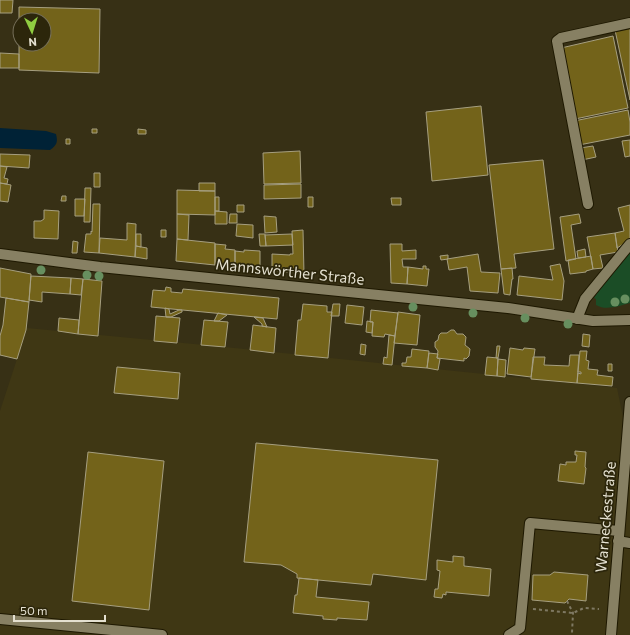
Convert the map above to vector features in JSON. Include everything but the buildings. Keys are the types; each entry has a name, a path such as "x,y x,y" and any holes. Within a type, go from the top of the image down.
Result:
{"street":[{"path":"588,204 557,41 561,38 630,23"},
{"path":"577,318 585,299 630,244"},
{"name":"Mannswörther Straße","path":"0,254 100,267 508,308 593,321 629,322"},
{"name":"Warneckestraße","path":"611,635 630,402"},
{"path":"509,635 520,628 530,523 619,536 630,542"},
{"path":"0,619 162,635"}],"path":[{"path":"566,601 573,613 572,633"},
{"path":"522,608 573,613 584,608 599,609"}],"shaded area":[{"path":"0,268 31,274 27,328 617,388 630,451 630,635 0,635 0,411 17,359 0,355"}],"green space":[{"path":"630,251 630,303 608,308 596,305 596,299 594,298 602,285"}],"water":[{"path":"0,128 46,131 56,134 57,139 54,147 50,150 0,148"}]}
